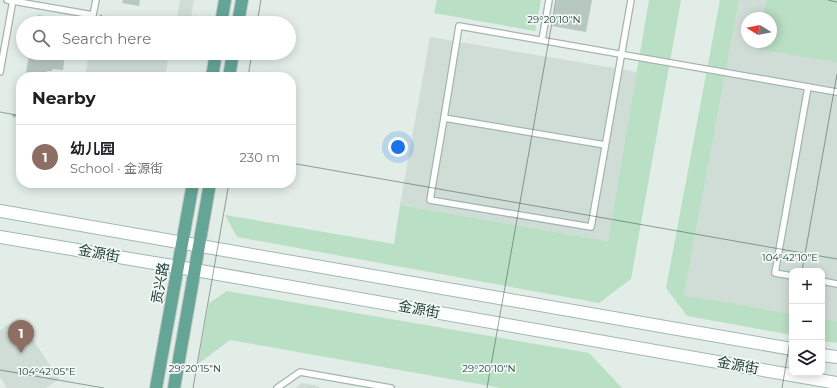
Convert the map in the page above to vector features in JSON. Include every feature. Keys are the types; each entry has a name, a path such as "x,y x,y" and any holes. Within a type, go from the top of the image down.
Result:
{"main road":[{"path":"222,16 225,0"},
{"path":"239,16 242,0"},
{"path":"213,72 215,60"},
{"path":"230,72 232,60"},
{"name":"贡兴路","path":"156,388 192,188"},
{"path":"174,388 209,188"},
{"name":"金源街","path":"0,211 789,348"},
{"name":"金源街","path":"0,237 837,383"},
{"path":"825,355 837,357"}],"lane":[{"path":"0,72 11,0 93,15 96,0"},
{"path":"542,40 549,0"},
{"path":"631,0 621,54 591,227 430,200 459,26 542,40 621,54 808,87 837,92"},
{"path":"789,276 775,274 808,87"},
{"path":"444,118 605,145"},
{"path":"825,282 837,284"},
{"path":"277,388 300,372 391,388"}],"path":[{"path":"93,15 99,16"}],"shaded area":[{"path":"180,0 194,0 191,16 177,16"},
{"path":"739,0 837,0 837,321 825,319 825,268 789,268 789,313 684,295"},
{"path":"430,37 637,72 608,241 400,205"},
{"path":"88,60 168,60 166,72 86,72"},
{"path":"19,318 59,379 46,388 7,388 0,377 0,330"},
{"path":"302,383 319,386 319,388 295,388"}],"green space":[{"path":"437,0 541,0 535,31 434,13"},
{"path":"649,0 681,0 631,279 599,303 237,237 225,215 394,244 400,205 608,241"},
{"path":"720,0 739,0 684,295 789,313 789,334 687,316 666,288"},
{"path":"767,0 837,0 837,62 758,49 777,48 777,12 764,12"},
{"path":"227,291 589,353 622,388 501,388 230,340 198,364 209,303"},
{"path":"825,319 837,321 837,343 825,341"}],"building":[{"path":"123,0 140,0 139,6 122,3"},
{"path":"557,0 592,0 586,32 552,26"},
{"path":"28,60 64,60 63,70 53,69 52,71 47,72 26,72"},
{"path":"13,114 16,115 16,118 12,117"}],"place":[{"name":"幼儿园","path":"21,353"}]}
